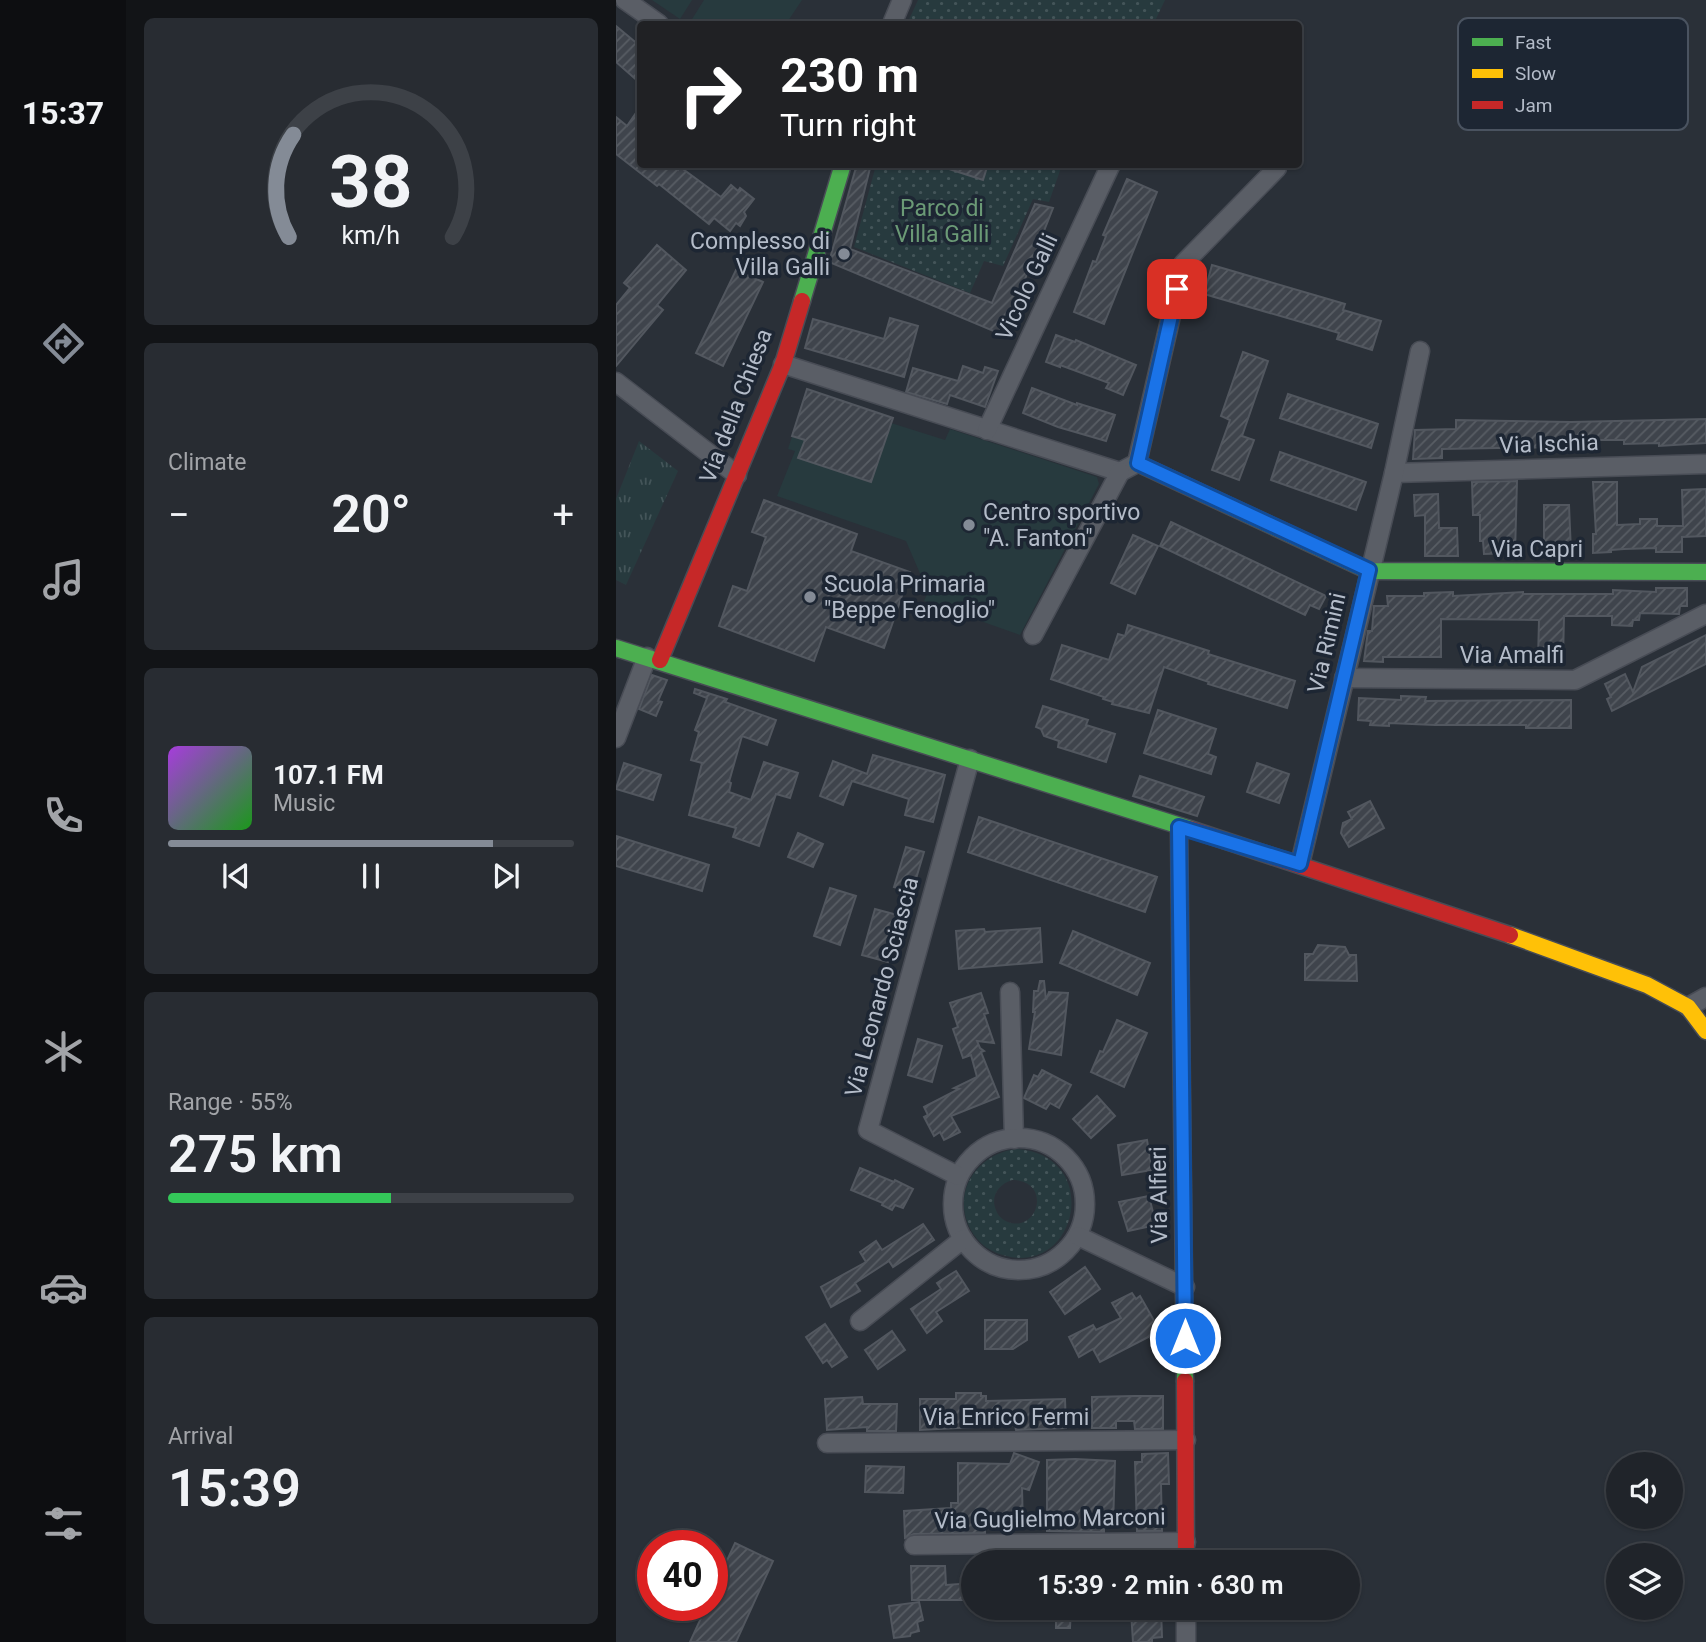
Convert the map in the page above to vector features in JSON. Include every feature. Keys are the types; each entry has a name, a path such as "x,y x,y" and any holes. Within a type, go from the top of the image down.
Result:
{"street":[{"path":"625,0 655,21"},
{"path":"893,21 902,0"},
{"name":"Via della Chiesa","path":"653,659 737,475 783,364 842,168"},
{"name":"Vicolo Galli","path":"987,430 1109,168"},
{"path":"1138,463 1183,264 1277,168"},
{"name":"Via Rimini","path":"1300,864 1394,473 1420,351"},
{"path":"783,364 1120,472"},
{"path":"616,382 737,475"},
{"path":"1033,635 1120,472 1138,463"},
{"path":"1138,463 1369,570"},
{"name":"Via Ischia","path":"1394,473 1706,464"},
{"name":"Via Capri","path":"1369,570 1706,572"},
{"name":"Via Amalfi","path":"1344,678 1575,680 1706,614"},
{"path":"616,648 1300,864 1569,956 1647,985 1688,1007 1706,1031"},
{"path":"616,738 653,659"},
{"name":"Via Leonardo Sciascia","path":"958,1176 868,1129 970,759"},
{"name":"Via Alfieri","path":"1179,827 1186,1550"},
{"path":"1010,992 1014,1139"},
{"path":"1688,1007 1706,998"},
{"path":"1024,1138 1045,1143 1064,1155 1077,1173 1085,1193 1085,1215 1078,1236 1066,1252 1050,1264 1031,1270 1011,1270 992,1265 975,1254 963,1238 956,1222 953,1203 958,1176 982,1150 1002,1140 1014,1139 1024,1138"},
{"path":"1078,1236 1185,1287"},
{"path":"860,1321 963,1238"},
{"name":"Via Enrico Fermi","path":"827,1443 1186,1440"},
{"name":"Via Guglielmo Marconi","path":"914,1545 1186,1542"},
{"path":"1186,1620 1186,1642"}],"green space":[{"path":"652,0 692,0 680,19"},
{"path":"704,0 802,0 788,21 691,21"},
{"path":"918,0 1165,0 1155,21 908,21"},
{"name":"Parco di Villa Galli","path":"875,168 1061,168 1049,202 1033,199 1003,266 984,261 970,293 854,247"},
{"name":"Centro sportivo \"A. Fanton\"","path":"807,389 893,418 891,423 945,440 950,429 1097,477 1099,484 1020,635 924,601 928,592 906,541 777,496 795,451 788,449"},
{"path":"639,441 678,471 626,585 616,580 616,499"},
{"path":"1018,1149 1045,1157 1062,1172 1071,1192 1070,1214 1063,1234 1049,1249 1028,1257 1003,1255 986,1247 977,1239 968,1224 964,1210 967,1185 974,1174 982,1164 1005,1152","holes":["1007,1182 1025,1182 1033,1188 1037,1205 1027,1220 1019,1223 1008,1222 997,1212 994,1205 995,1195"]}],"building":[{"path":"616,26 637,44 637,80 616,62"},
{"path":"637,111 637,168 681,168 721,197 731,185 738,191 740,188 754,199 744,212 746,216 740,226 736,223 730,231 714,218 709,224 616,154 616,117 627,126"},
{"name":"Complesso di Villa Galli","path":"856,168 870,168 850,249 992,303 1035,204 1053,208 1003,335 829,262"},
{"path":"946,168 987,168 983,180"},
{"path":"1127,179 1157,192 1104,324 1074,312"},
{"path":"657,245 686,270 657,305 663,310 616,366 616,305 630,288 624,283"},
{"path":"1212,265 1345,304 1343,310 1381,321 1372,350 1337,339 1339,333 1204,294"},
{"path":"736,270 763,282 723,366 696,353"},
{"path":"890,318 918,326 904,377 805,348 813,319 884,339"},
{"path":"1056,335 1075,342 1076,340 1136,365 1123,395 1106,388 1109,383 1046,362"},
{"path":"1243,352 1268,361 1242,436 1254,440 1239,480 1212,470 1230,420 1221,416"},
{"path":"963,366 983,373 985,367 998,371 985,407 950,395 947,404 906,392 913,368 958,381"},
{"path":"1032,388 1077,405 1115,415 1106,441 1023,413"},
{"path":"807,389 893,418 871,482 798,458 805,440 792,436"},
{"path":"1288,394 1378,424 1371,448 1280,418"},
{"path":"1706,419 1706,443 1659,446 1659,443 1624,444 1624,440 1595,440 1562,443 1562,447 1442,449 1442,458 1413,459 1415,430 1456,429 1456,420 1571,422"},
{"path":"1280,452 1366,482 1356,510 1271,480"},
{"path":"1517,481 1515,553 1484,554 1483,541 1480,541 1480,515 1473,515 1472,482"},
{"path":"1593,482 1617,482 1617,525 1640,524 1640,519 1657,519 1657,526 1683,526 1682,490 1706,489 1706,536 1682,537 1682,552 1656,552 1656,548 1593,553 1593,534 1596,534"},
{"path":"1438,494 1439,528 1457,528 1458,556 1425,556 1425,515 1415,516 1414,495"},
{"path":"764,500 857,534 851,551 910,572 884,648 826,627 814,661 719,626 733,586 747,591 766,537 752,532"},
{"path":"1544,505 1569,505 1571,552 1544,552"},
{"path":"1171,522 1326,596 1319,609 1310,605 1305,615 1160,546"},
{"path":"1133,535 1158,546 1135,594 1111,583"},
{"path":"1656,588 1687,588 1687,606 1680,606 1679,614 1640,613 1639,620 1633,620 1632,626 1612,625 1612,616 1564,616 1563,659 1538,659 1539,620 1441,619 1441,657 1383,657 1383,662 1364,661 1368,631 1372,631 1374,606 1388,606 1387,596 1424,596 1424,593 1453,592 1453,596 1523,592 1613,594 1613,590 1656,592"},
{"path":"1128,625 1295,681 1287,708 1208,684 1209,682 1164,667 1149,713 1112,704 1113,702 1103,699 1104,697 1051,679 1062,645 1109,660 1118,634 1125,636"},
{"path":"1706,635 1706,664 1612,711 1607,699 1611,697 1605,684 1625,674 1633,692 1642,667"},
{"path":"652,675 667,680 658,701 662,702 656,716 639,709"},
{"path":"695,689 776,720 767,745 742,736 729,782 729,792 751,800 764,762 798,773 790,798 776,794 759,846 733,837 736,828 689,815 702,763 691,760 699,732 695,730 707,698 694,693"},
{"path":"1401,696 1426,697 1425,701 1571,700 1571,728 1389,723 1389,726 1370,725 1371,721 1358,720 1359,698 1401,700"},
{"path":"1043,706 1088,720 1086,725 1115,734 1106,762 1058,747 1059,741 1044,736 1041,729 1036,727"},
{"path":"1158,710 1216,729 1208,754 1216,757 1211,774 1144,753"},
{"path":"873,755 945,775 933,822 905,815 909,799 852,781 843,805 820,796 833,761 867,774"},
{"path":"624,763 661,775 653,800 616,789"},
{"path":"1257,763 1289,774 1279,803 1247,792"},
{"path":"1140,776 1204,797 1197,816 1133,796"},
{"path":"1370,801 1384,828 1349,847 1341,833 1343,823 1352,819 1348,812"},
{"path":"979,817 1157,877 1145,912 968,852"},
{"path":"798,833 823,844 813,867 788,857"},
{"path":"616,836 709,865 702,891 616,866"},
{"path":"906,847 924,852 912,892 894,887"},
{"path":"830,888 856,896 840,945 814,936"},
{"path":"875,909 901,916 888,962 862,955"},
{"path":"1040,928 1042,962 959,969 956,931"},
{"path":"1073,931 1150,963 1137,995 1060,963"},
{"path":"1318,945 1345,947 1349,955 1356,955 1357,981 1305,980 1305,954 1313,954"},
{"path":"1040,981 1044,981 1046,1000 1049,992 1068,993 1061,1055 1029,1049 1035,1012 1034,991 1038,991"},
{"path":"981,993 988,1013 984,1014 994,1043 977,1041 984,1051 981,1052 999,1097 951,1116 960,1132 944,1140 940,1132 934,1136 924,1117 928,1115 924,1107 977,1077 971,1055 963,1058 953,1029 958,1027 950,1003"},
{"path":"1117,1020 1147,1033 1124,1087 1091,1072"},
{"path":"918,1039 942,1046 932,1082 908,1075"},
{"path":"1042,1070 1071,1085 1059,1108 1050,1103 1046,1109 1024,1098 1034,1075 1038,1077"},
{"path":"1097,1096 1115,1116 1091,1138 1073,1119"},
{"path":"1147,1140 1152,1170 1122,1175 1118,1145"},
{"path":"860,1168 913,1189 903,1208 895,1205 892,1210 882,1205 883,1203 851,1190"},
{"path":"1149,1196 1156,1225 1128,1231 1119,1202"},
{"path":"923,1224 934,1240 893,1267 889,1261 855,1283 860,1291 831,1307 821,1287 866,1262 860,1252 876,1241 882,1250"},
{"path":"1085,1267 1100,1289 1065,1314 1050,1292"},
{"path":"956,1271 969,1291 936,1312 942,1321 927,1333 911,1309 941,1289 937,1283"},
{"path":"1132,1293 1136,1299 1140,1296 1160,1331 1100,1362 1093,1349 1079,1357 1069,1337 1093,1325 1096,1330 1121,1318 1112,1303"},
{"path":"985,1320 1027,1320 1027,1340 1013,1349 985,1349"},
{"path":"825,1324 847,1357 832,1367 827,1360 823,1363 806,1337"},
{"path":"892,1331 905,1350 878,1369 865,1350"},
{"path":"956,1393 981,1393 981,1396 986,1396 986,1401 1065,1399 1066,1428 1016,1430 1015,1425 920,1430 920,1399 956,1399"},
{"path":"1163,1396 1163,1429 1135,1429 1134,1421 1116,1421 1116,1428 1092,1428 1092,1397"},
{"path":"862,1397 863,1404 897,1404 896,1431 867,1431 867,1427 827,1430 825,1399"},
{"path":"1014,1453 1039,1462 1029,1490 1022,1488 1023,1528 985,1528 985,1533 914,1534 905,1538 904,1511 951,1508 951,1503 958,1503 958,1463 1010,1464"},
{"path":"1168,1453 1169,1484 1161,1484 1162,1531 1137,1531 1135,1462 1142,1462 1142,1454"},
{"path":"1047,1460 1115,1461 1113,1526 1104,1526 1104,1532 1047,1531"},
{"path":"866,1466 904,1467 903,1493 865,1492"},
{"path":"735,1543 773,1561 736,1642 690,1642 700,1621 728,1621 728,1558"},
{"path":"911,1566 945,1566 946,1585 961,1584 961,1600 912,1600"},
{"path":"919,1602 923,1620 917,1622 919,1631 911,1633 910,1636 894,1638 889,1606"},
{"path":"1056,1620 1070,1620 1070,1628 1056,1628"},
{"path":"1132,1620 1161,1620 1162,1637 1152,1638 1152,1642 1133,1642"}],"traffic: fast":[{"path":"802,301 842,168"},
{"path":"1137,463 1369,571 1706,572"},
{"path":"616,648 1190,829"},
{"path":"1179,827 1185,1381"}],"traffic: slow":[{"path":"1510,935 1647,985 1688,1007 1706,1031"}],"traffic: jam":[{"path":"660,660 783,364 802,301"},
{"path":"1190,829 1510,935"},
{"path":"1185,1381 1186,1550"}],"place":[{"name":"Complesso di Villa Galli","path":"844,254"},
{"name":"Centro sportivo \"A. Fanton\"","path":"969,525"},
{"name":"Scuola Primaria \"Beppe Fenoglio\"","path":"810,597"}],"route":[{"path":"1177,289 1138,463 1369,570 1300,864 1179,827 1185,1338"}]}
